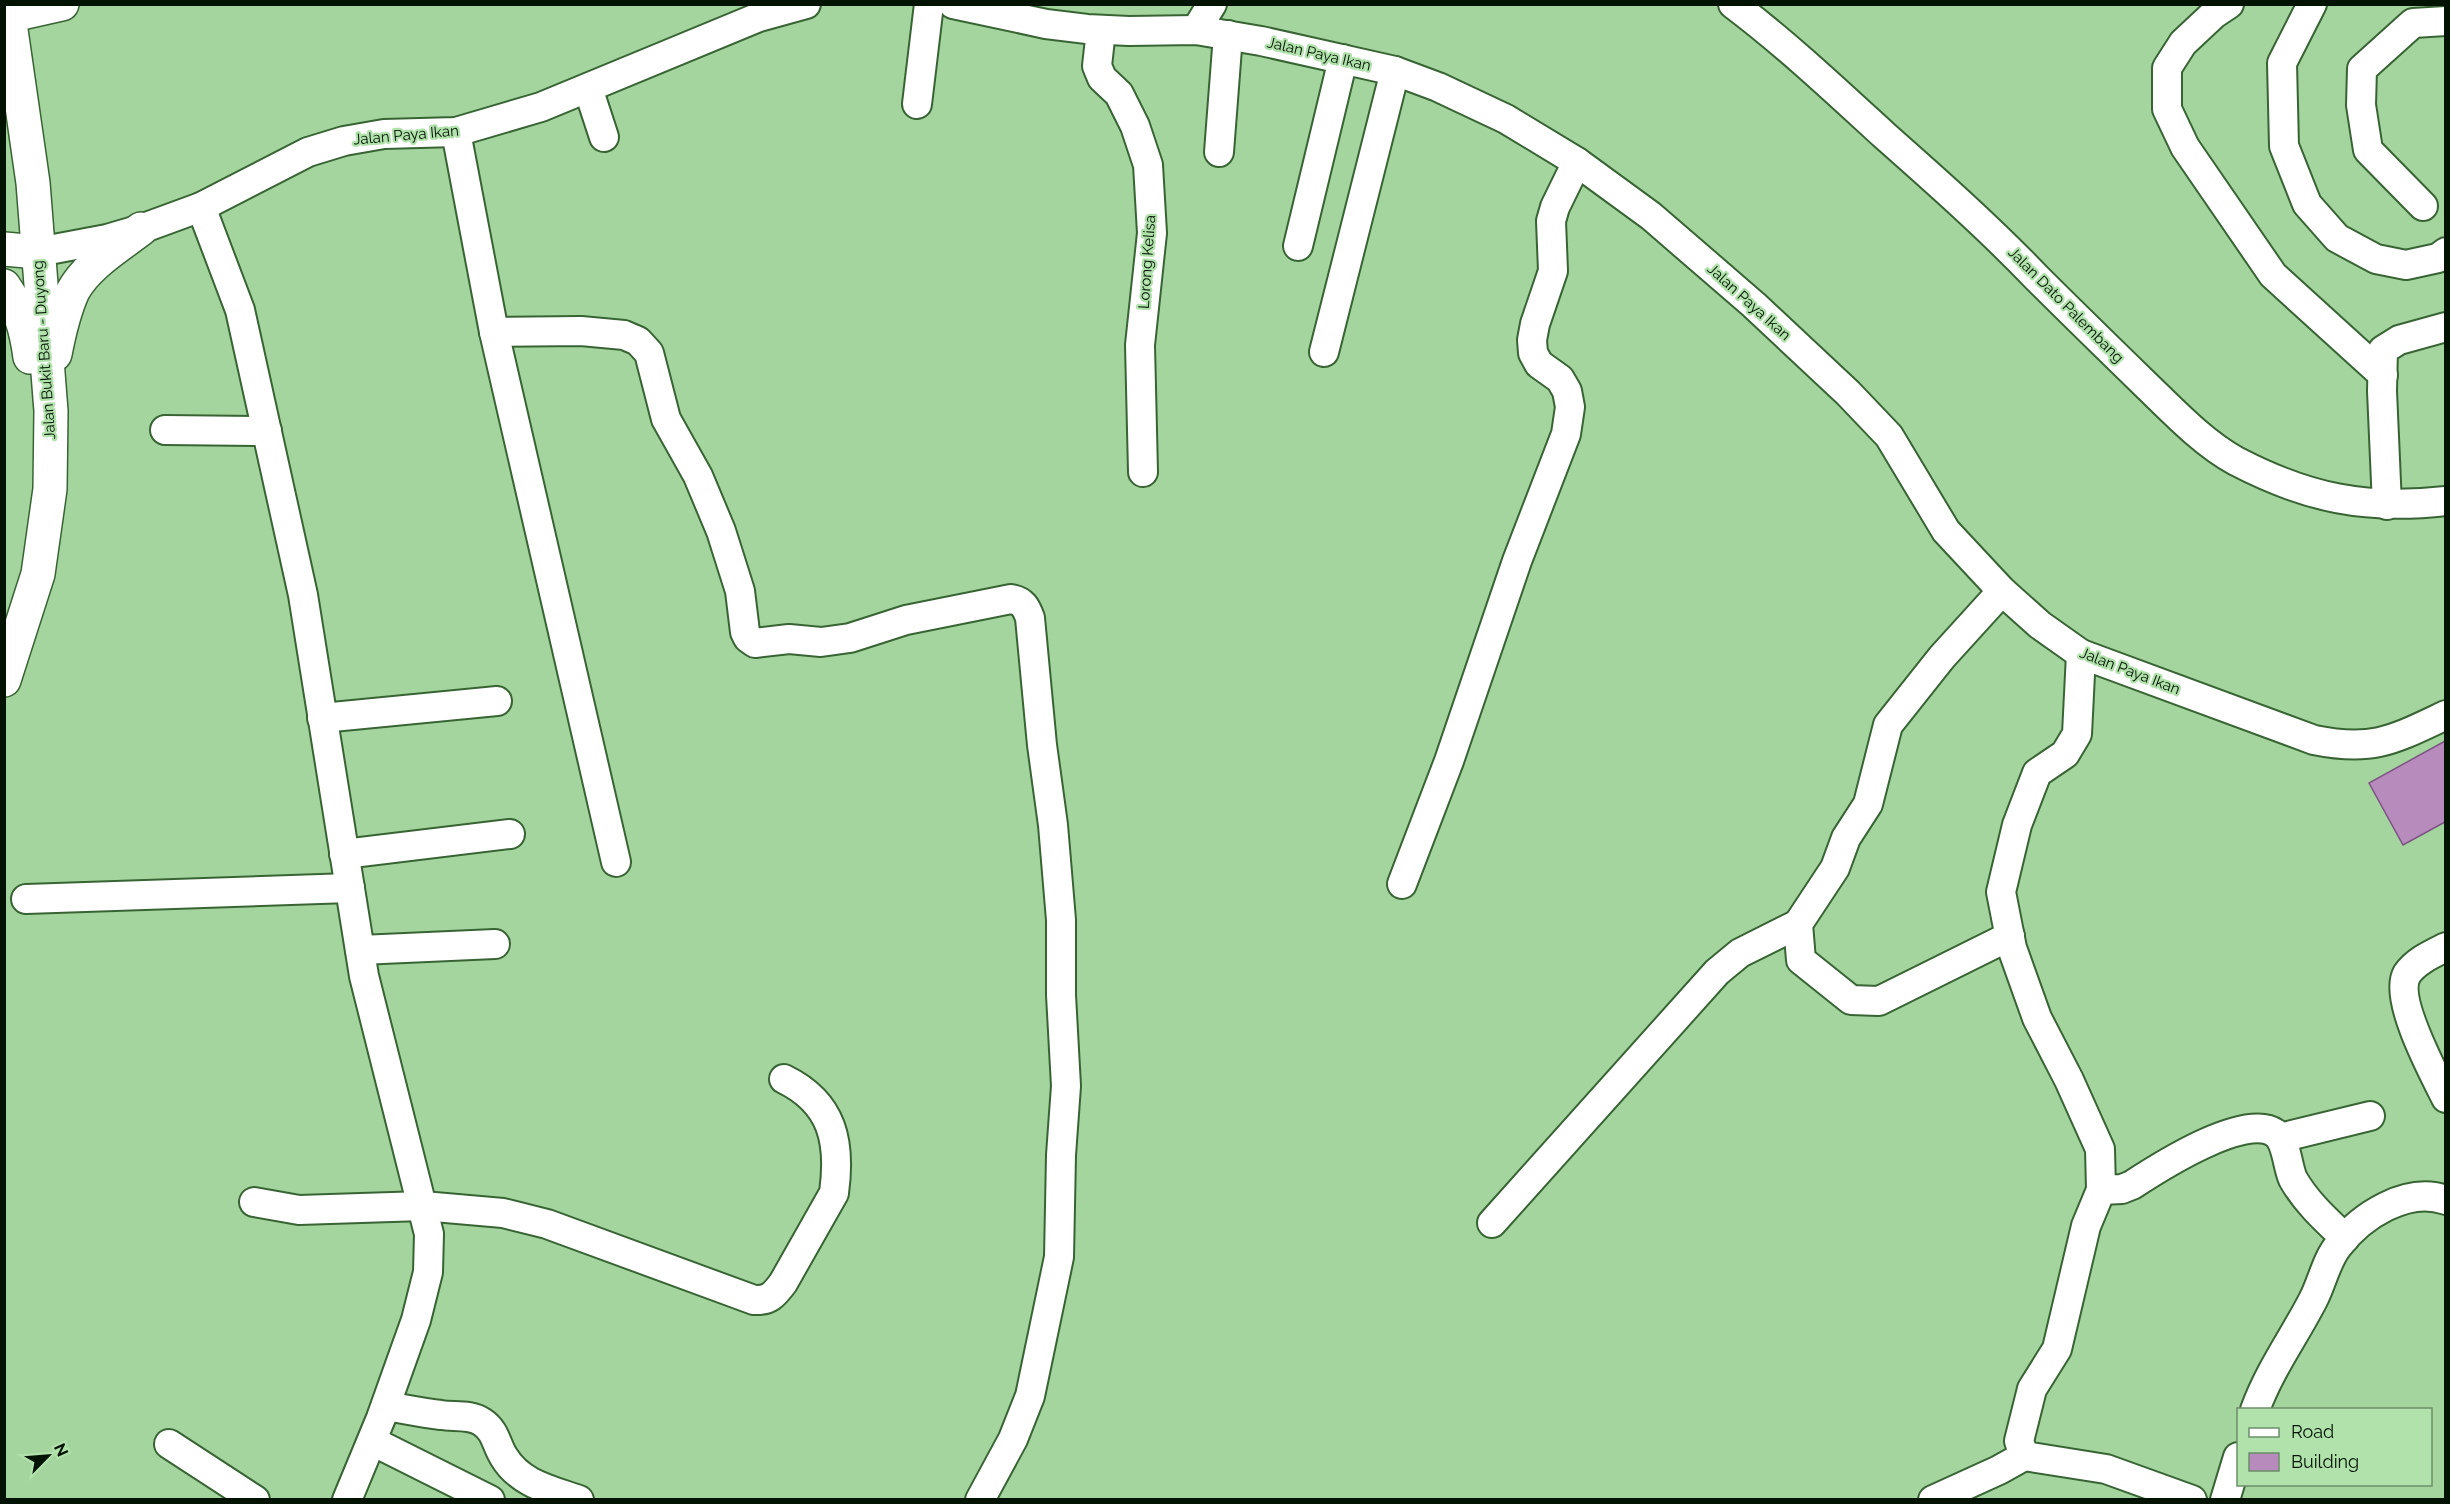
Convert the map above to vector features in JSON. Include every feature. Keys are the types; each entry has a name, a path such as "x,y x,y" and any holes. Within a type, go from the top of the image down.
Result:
{"main road":[{"path":"6,14 62,4"},
{"name":"Jalan Bukit Baru - Duyong","path":"4,680 38,574 50,489 51,411 33,183 6,14"},
{"path":"49,379 61,325 74,290 93,268 141,229"},
{"name":"Jalan Paya Ikan","path":"4,249 38,252"},
{"path":"4,286 15,301 26,325 50,489"}],"street":[{"name":"Jalan Paya Ikan","path":"38,252 141,229 201,207 308,152 344,141 384,134 456,132 541,107 757,11 806,4"},
{"path":"918,104 929,4"},
{"name":"Jalan Paya Ikan","path":"953,4 1046,24 1101,30 1196,30 1228,35 1395,71 1438,87 1506,119 1577,162 1650,216 1737,290 1848,393 1889,436 1946,531 2002,591 2040,625 2080,654 2314,740 2343,746 2373,745 2403,735 2445,715"},
{"path":"1196,30 1212,4"},
{"name":"Jalan Dato Palembang","path":"1733,4 1840,95 2002,242 2184,422 2234,460 2278,481 2323,496 2361,504 2387,505 2445,501"},
{"path":"2229,4 2214,14 2183,43 2167,68 2167,110 2185,147 2273,275 2383,375"},
{"path":"2312,5 2282,63 2284,146 2307,204 2337,238 2376,259 2406,264 2438,258 2445,252"},
{"path":"2422,206 2368,150 2361,105 2362,69 2413,23 2445,21"},
{"name":"Lorong Kelisa","path":"1101,30 1097,66 1102,78 1119,94 1135,126 1148,165 1152,233 1140,345 1143,472"},
{"path":"1219,152 1228,35"},
{"path":"1298,246 1343,59"},
{"path":"1324,352 1395,71"},
{"path":"588,88 604,137"},
{"path":"456,132 494,332 616,862"},
{"path":"1402,884 1449,761 1517,561 1566,434 1570,407 1567,391 1560,379 1539,364 1533,353 1532,340 1552,271 1551,221 1555,207 1577,162"},
{"path":"201,207 240,310 267,431 303,595 364,976 429,1234 428,1272 416,1320 386,1406 347,1500"},
{"path":"2387,505 2384,350 2399,340 2445,327"},
{"path":"494,332 581,331 624,335 638,341 649,354 666,419 698,476 721,531 740,591 745,632 748,638 755,642 789,639 821,642 850,638 906,620 1011,599 1020,601 1026,607 1030,618 1061,920 1061,995 1066,1086 1061,1155 1059,1257 1030,1396 1013,1439 980,1500"},
{"path":"165,430 267,431"},
{"path":"1492,1223 1717,972 1740,953 1798,924 1835,868 1846,838 1868,804 1888,725 1942,657 2002,591"},
{"path":"2024,1456 2019,1441 2032,1389 2057,1349 2086,1226 2101,1190 2100,1149 2070,1080 2037,1018 2010,936 2001,892 2017,825 2037,773 2065,754 2077,734 2081,686 2080,654"},
{"path":"322,718 497,701"},
{"path":"344,854 510,834"},
{"path":"26,899 350,888"},
{"path":"1798,924 1801,960 1851,1000 1879,1001 2010,936"},
{"path":"360,950 495,944"},
{"path":"2445,947 2419,962 2407,975 2404,989 2406,1007 2445,1098"},
{"path":"255,1202 298,1210 423,1206 503,1213 547,1224 754,1300 765,1301 774,1295 783,1284 834,1193 836,1177 833,1137 827,1118 818,1102 803,1088 784,1079"},
{"path":"2280,1138 2370,1116"},
{"path":"2101,1190 2122,1189 2132,1185 2210,1139 2228,1133 2262,1129 2274,1132 2280,1138 2293,1178 2305,1198 2345,1239"},
{"path":"2256,1408 2285,1346 2313,1300 2337,1247 2356,1226 2378,1211 2405,1198 2425,1195 2445,1200"},
{"path":"386,1406 443,1416 464,1416 482,1421 495,1434 502,1455 513,1470 530,1482 579,1500"},
{"path":"372,1441 490,1500"},
{"path":"169,1444 255,1500"},
{"path":"1933,1500 2024,1456 2106,1469 2192,1500"},
{"path":"2225,1500 2237,1460"}],"building":[{"path":"2445,741 2445,822 2403,845 2369,783"}]}
